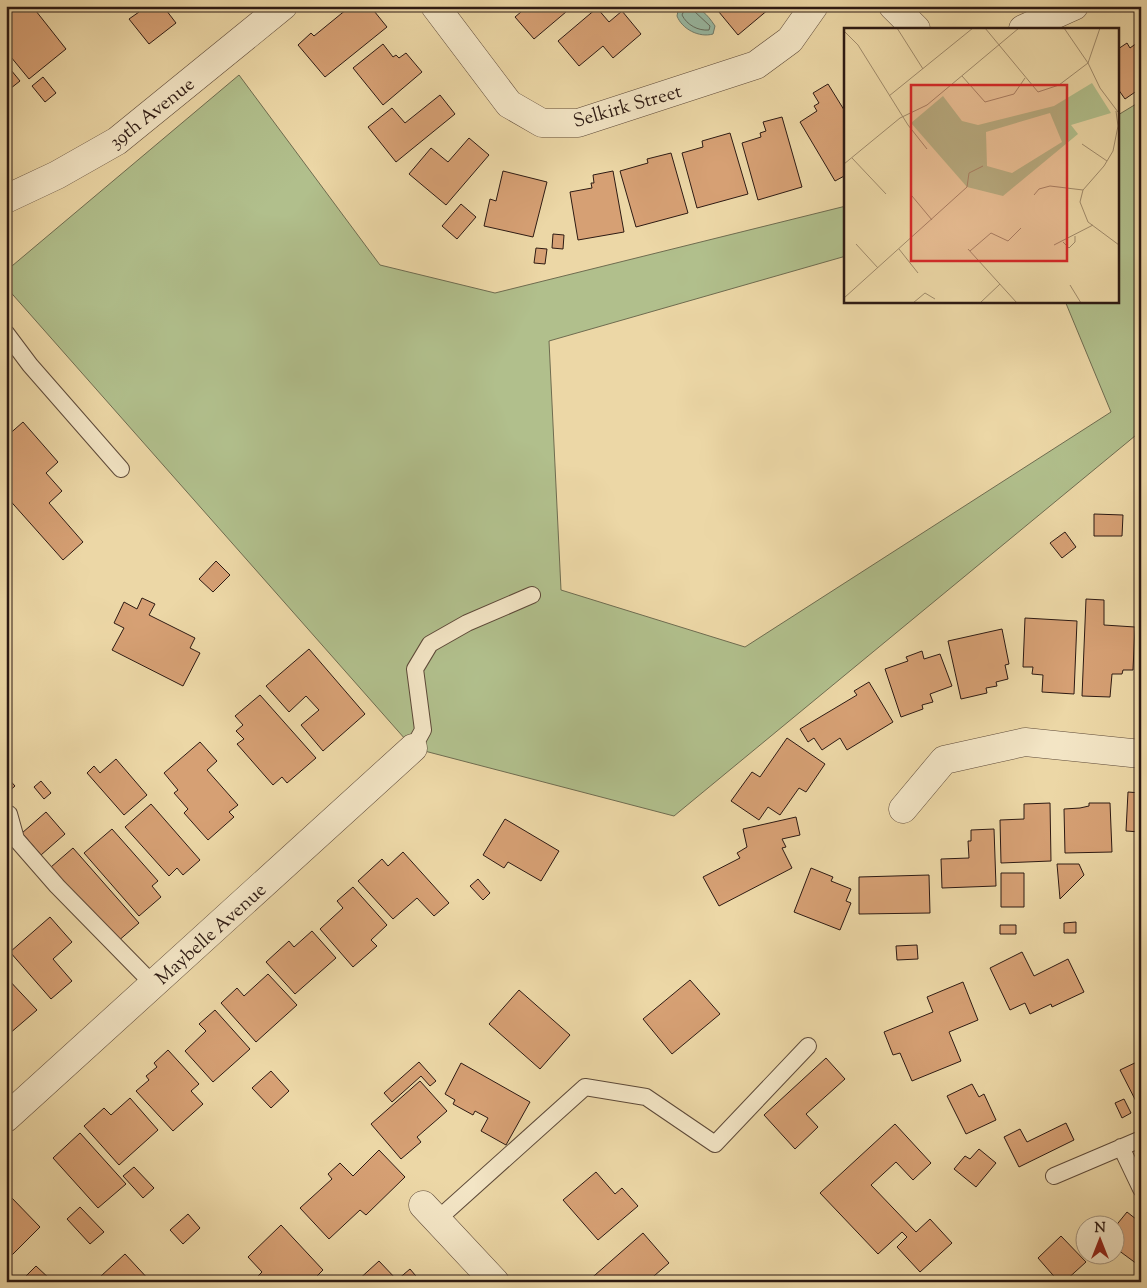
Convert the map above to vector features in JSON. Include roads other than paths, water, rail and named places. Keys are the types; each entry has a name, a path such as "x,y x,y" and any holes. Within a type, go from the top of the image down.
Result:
{"street":[{"name":"39th Avenue","path":"6,199 57,175 117,141 283,6"},
{"name":"Selkirk Street","path":"434,6 509,104 542,122 578,123 756,65 790,40 814,6"},
{"path":"893,6 915,28"},
{"path":"1025,28 1074,6"},
{"path":"903,809 944,760 1026,742 1141,754"},
{"name":"Maybelle Avenue","path":"6,1118 154,986 413,748"},
{"path":"431,1212 495,1282"}],"lane":[{"path":"6,332 30,366 121,469"},
{"path":"413,748 423,730 415,669 430,644 467,623 532,595"},
{"path":"10,814 16,839 57,886 154,986"},
{"path":"431,1212 585,1087 646,1097 715,1144 808,1046"},
{"path":"1054,1176 1141,1139"},
{"path":"1121,1147 1141,1190"}],"water":[{"path":"685,6 695,7 706,14 715,26 713,34 702,35 687,28 679,21 678,11"}]}
